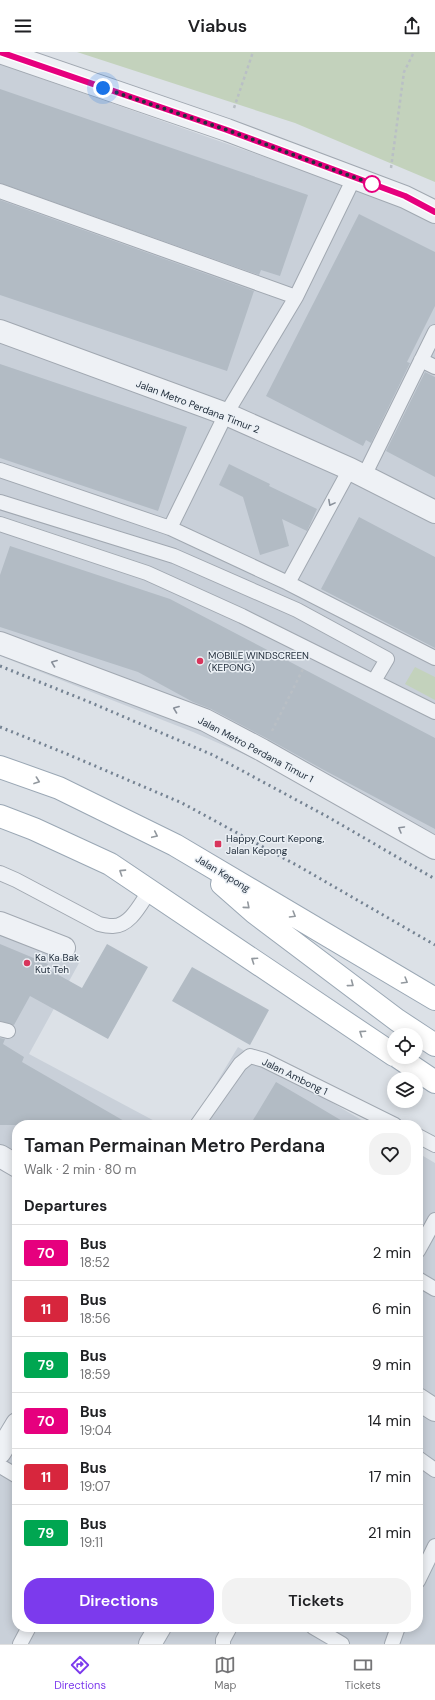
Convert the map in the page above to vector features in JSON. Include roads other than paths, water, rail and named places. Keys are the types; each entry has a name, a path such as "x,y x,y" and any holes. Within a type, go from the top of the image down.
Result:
{"main road":[{"name":"Jalan Kepong","path":"0,767 59,788 175,845 435,999"},
{"path":"0,816 34,829 110,864 387,1049"},
{"path":"175,845 255,913 397,1020 435,1045"},
{"path":"408,1064 435,1082"}],"street":[{"path":"0,52 227,130 405,196 435,212"},
{"name":"Jalan Metro Perdana Timur 2","path":"0,331 226,414 357,473 435,512"},
{"name":"Jalan Metro Perdana Timur 1","path":"0,643 205,720 262,750 435,848"},
{"path":"0,923 64,948"},
{"path":"0,1156 12,1163"},
{"path":"423,1402 435,1410"},
{"path":"0,1452 12,1432"},
{"path":"150,1644 157,1632"}],"lane":[{"path":"170,528 226,414 296,297 354,178"},
{"path":"0,190 296,297"},
{"path":"288,583 357,473 421,360 435,332"},
{"path":"421,360 435,367"},
{"path":"0,470 170,528 288,583 435,658"},
{"path":"0,502 174,556 296,610 387,659 374,681"},
{"path":"0,524 147,573 313,651 435,712"},
{"path":"0,873 99,924 113,927 121,925 129,920 150,890"},
{"name":"Jalan Ambong 1","path":"201,1120 240,1064 250,1056 264,1060 385,1120"},
{"path":"423,1139 435,1145"},
{"path":"423,1242 435,1220"},
{"path":"423,1282 435,1289"},
{"path":"423,1462 435,1470"},
{"path":"0,1466 12,1473"},
{"path":"423,1571 435,1546"},
{"path":"20,1644 26,1632"},
{"path":"223,1644 223,1640 227,1632"},
{"path":"322,1632 342,1644"},
{"path":"392,1644 396,1632"}],"railway":[{"path":"0,666 213,755 328,817 435,879"},
{"path":"0,727 182,803 300,867 435,945"}],"place":[{"name":"MOBILE WINDSCREEN (KEPONG)","path":"200,661"},
{"name":"Happy Court Kepong, Jalan Kepong","path":"218,844"},
{"name":"Ka Ka Bak Kut Teh","path":"27,963"}]}
